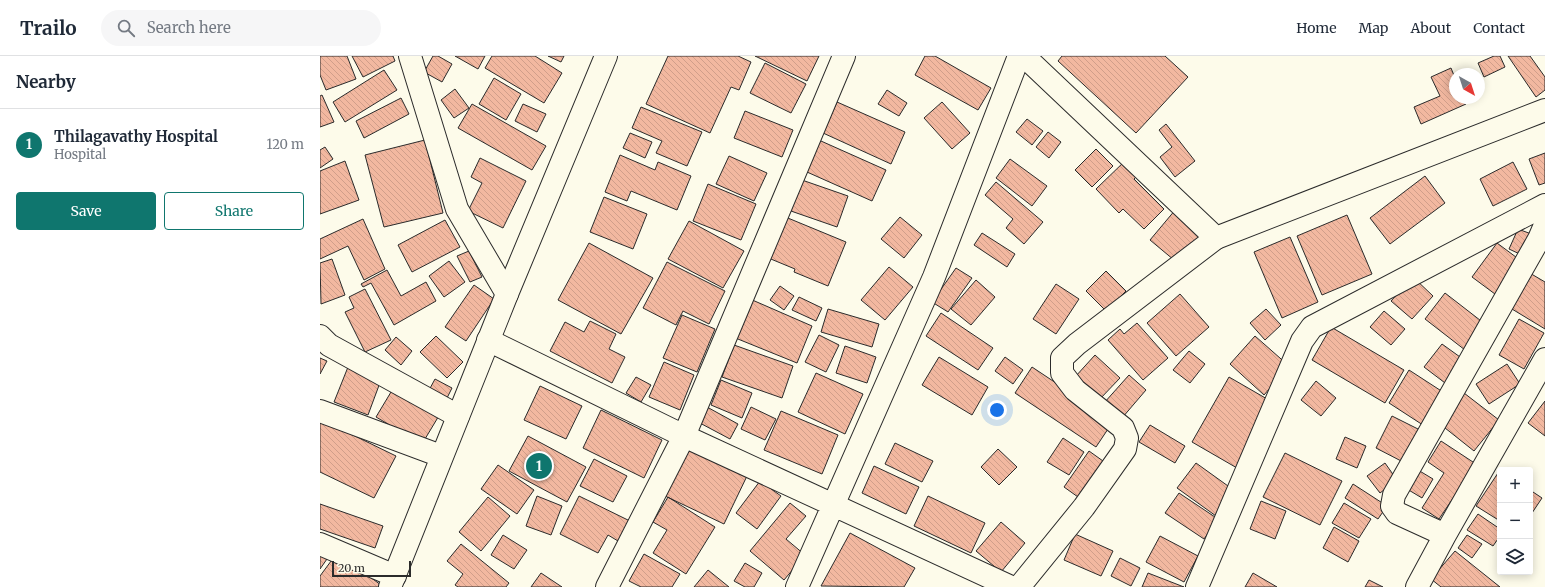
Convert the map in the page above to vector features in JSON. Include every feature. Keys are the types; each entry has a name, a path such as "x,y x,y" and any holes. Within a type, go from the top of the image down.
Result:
{"street":[{"path":"410,56 458,209 507,294"},
{"path":"320,544 393,581 488,340 606,56"},
{"path":"609,586 684,436 844,56"},
{"path":"797,587 934,277 1019,56"},
{"path":"1024,56 1216,238"},
{"path":"1019,587 1084,507 1125,449 1127,438 1123,428 1075,390 1062,373 1062,358 1077,344 1216,238 1545,110"},
{"path":"1197,587 1302,341 1312,327 1328,317 1545,205"},
{"path":"1445,535 1397,513 1392,506 1394,495 1539,239 1545,225"},
{"path":"320,336 329,346 458,416"},
{"path":"488,340 684,436 1011,587"},
{"path":"1417,587 1545,359"},
{"path":"320,411 441,456"}],"building":[{"path":"320,56 347,56 356,79 326,90 320,75"},
{"path":"352,56 393,56 395,61 363,77"},
{"path":"433,56 438,56 452,64 442,82 424,72"},
{"path":"455,56 485,56 478,69"},
{"path":"492,56 535,56 562,73 544,103 485,68"},
{"path":"548,56 564,56 561,62"},
{"path":"668,56 738,56 751,62 739,90 731,87 710,133 646,104"},
{"path":"755,56 819,56 807,81"},
{"path":"925,56 935,56 991,88 978,110 915,75"},
{"path":"1062,56 1165,56 1188,77 1136,133 1058,61"},
{"path":"1494,56 1500,56 1505,67 1485,77 1485,68 1480,68 1478,63"},
{"path":"1508,56 1530,56 1545,77 1545,90 1536,97"},
{"path":"765,63 806,84 791,113 750,93"},
{"path":"1449,69 1449,104 1466,104 1421,124 1414,107 1440,96 1431,77"},
{"path":"384,70 397,90 345,122 333,102"},
{"path":"494,78 521,94 506,120 479,104"},
{"path":"455,89 469,108 454,118 441,100"},
{"path":"887,90 907,103 899,116 878,104"},
{"path":"322,95 334,122 320,127 320,96"},
{"path":"401,98 409,114 364,138 356,121"},
{"path":"837,102 905,132 891,164 823,133"},
{"path":"942,102 970,133 952,149 924,118"},
{"path":"472,104 546,146 532,170 458,128"},
{"path":"523,104 546,114 537,132 515,121"},
{"path":"641,107 702,132 687,166 656,153 662,141 632,128"},
{"path":"745,111 793,130 782,157 734,138"},
{"path":"1027,119 1043,131 1032,145 1016,132"},
{"path":"1166,124 1195,161 1175,177 1160,157 1172,147 1159,130"},
{"path":"1048,132 1061,142 1049,158 1036,147"},
{"path":"630,133 652,142 645,158 623,148"},
{"path":"812,137 886,170 872,201 798,168"},
{"path":"425,140 443,213 384,227 365,155"},
{"path":"325,147 333,159 320,168 320,150"},
{"path":"1096,149 1113,166 1092,187 1075,170"},
{"path":"1545,153 1545,183 1539,185 1529,159"},
{"path":"620,155 655,170 658,162 691,176 677,210 631,191 627,201 605,192"},
{"path":"729,156 767,173 754,201 716,184"},
{"path":"480,158 526,181 503,228 468,211 482,183 471,177"},
{"path":"1010,159 1047,186 1032,206 996,178"},
{"path":"1127,159 1140,173 1134,179 1164,209 1144,229 1123,209 1119,213 1096,189"},
{"path":"345,161 359,200 320,214 320,171"},
{"path":"1513,162 1527,189 1493,206 1480,179"},
{"path":"1425,176 1445,203 1390,244 1370,218"},
{"path":"799,179 848,196 837,227 788,210"},
{"path":"996,182 1043,222 1024,244 1006,228 1013,219 985,195"},
{"path":"708,184 756,204 741,240 693,221"},
{"path":"604,197 647,214 633,249 590,232"},
{"path":"1176,209 1206,233 1180,265 1150,240"},
{"path":"1347,215 1372,274 1322,295 1297,236"},
{"path":"783,216 846,242 828,286 794,272 795,269 766,257"},
{"path":"900,217 922,235 904,258 881,239"},
{"path":"363,219 385,269 364,280 348,246 320,259 320,239"},
{"path":"445,220 460,247 412,272 398,245"},
{"path":"689,221 744,251 723,288 668,259"},
{"path":"1518,229 1534,235 1524,256 1509,249"},
{"path":"982,233 1015,254 1007,267 974,245"},
{"path":"1290,237 1318,302 1282,318 1254,252"},
{"path":"589,243 653,278 621,334 558,300"},
{"path":"1497,243 1524,263 1499,297 1472,277"},
{"path":"469,251 482,277 470,282 457,256"},
{"path":"332,259 345,295 321,304 320,263"},
{"path":"449,261 465,282 444,297 429,276"},
{"path":"667,262 725,291 709,324 683,311 676,325 643,308"},
{"path":"889,267 913,287 885,320 861,300"},
{"path":"956,268 972,278 948,312 932,302"},
{"path":"387,270 401,296 426,282 436,301 394,325 371,283 363,287 361,284"},
{"path":"1106,271 1126,291 1106,311 1086,291"},
{"path":"1528,272 1545,282 1545,329 1507,306"},
{"path":"1413,277 1433,296 1412,319 1391,301"},
{"path":"976,280 995,297 971,325 951,309"},
{"path":"1056,284 1079,299 1056,334 1033,319"},
{"path":"474,285 494,299 466,341 445,327"},
{"path":"780,286 794,296 784,310 770,300"},
{"path":"365,289 391,340 365,352 345,312 354,308 349,297"},
{"path":"1445,293 1485,324 1465,350 1425,319"},
{"path":"1180,294 1209,327 1176,356 1147,323"},
{"path":"799,297 822,308 816,321 792,310"},
{"path":"750,299 812,326 797,363 733,337"},
{"path":"828,309 879,324 872,347 821,332"},
{"path":"1266,309 1281,325 1265,340 1250,323"},
{"path":"1384,311 1405,329 1391,345 1370,327"},
{"path":"941,313 993,348 978,370 926,336"},
{"path":"682,315 715,329 697,372 663,358"},
{"path":"1519,319 1544,333 1524,369 1499,355"},
{"path":"590,321 616,334 609,349 625,357 612,383 550,351 565,322 584,332"},
{"path":"1137,323 1168,358 1143,380 1108,340 1120,329 1124,334"},
{"path":"1331,327 1404,370 1385,403 1312,360"},
{"path":"819,335 839,345 826,372 805,362"},
{"path":"436,336 463,362 447,378 420,352"},
{"path":"1255,336 1289,366 1264,395 1230,364"},
{"path":"396,337 412,351 401,365 385,350"},
{"path":"1442,344 1467,362 1449,386 1424,367"},
{"path":"734,345 793,366 782,398 722,377"},
{"path":"845,346 876,357 867,383 836,373"},
{"path":"1189,351 1205,364 1190,383 1173,370"},
{"path":"1095,355 1120,378 1099,400 1075,377"},
{"path":"939,357 988,387 972,415 922,385"},
{"path":"1005,357 1023,370 1013,384 995,371"},
{"path":"320,358 327,361 320,374"},
{"path":"664,362 694,375 680,410 649,397"},
{"path":"1507,364 1520,384 1489,404 1476,384"},
{"path":"348,367 381,380 368,415 334,402"},
{"path":"1032,367 1074,395 1110,426 1096,447 1015,393"},
{"path":"1409,370 1446,394 1426,427 1389,403"},
{"path":"816,373 863,394 845,434 798,412"},
{"path":"1129,375 1146,390 1122,418 1104,403"},
{"path":"636,377 651,385 641,402 626,393"},
{"path":"1229,377 1274,403 1237,468 1192,442"},
{"path":"435,379 452,388 446,400 428,392"},
{"path":"721,380 752,393 742,418 711,405"},
{"path":"1316,381 1336,398 1321,416 1301,400"},
{"path":"540,386 582,406 566,439 524,420"},
{"path":"394,387 440,414 422,444 376,417"},
{"path":"1464,393 1499,420 1474,451 1440,424"},
{"path":"1545,401 1545,436 1528,423"},
{"path":"707,407 738,424 730,439 698,422"},
{"path":"751,407 776,419 765,440 741,429"},
{"path":"601,410 662,440 644,478 583,448"},
{"path":"781,411 838,435 822,474 764,450"},
{"path":"1392,416 1422,431 1405,463 1376,448"},
{"path":"320,419 396,456 374,498 320,472"},
{"path":"1150,425 1185,446 1175,463 1139,442"},
{"path":"528,436 586,467 567,502 509,471"},
{"path":"1345,437 1366,446 1357,468 1336,459"},
{"path":"1063,438 1084,452 1069,475 1047,462"},
{"path":"1441,441 1476,464 1439,519 1422,508 1444,473 1428,462"},
{"path":"895,443 933,461 922,482 885,464"},
{"path":"685,448 747,476 724,524 663,495"},
{"path":"998,449 1017,467 999,485 981,467"},
{"path":"1089,451 1103,461 1078,497 1064,487"},
{"path":"1285,453 1342,481 1320,525 1263,497"},
{"path":"594,459 627,476 613,502 580,486"},
{"path":"1196,463 1235,491 1216,516 1177,488"},
{"path":"1385,463 1397,480 1380,493 1367,476"},
{"path":"498,465 534,490 517,514 481,489"},
{"path":"874,466 919,487 906,514 862,493"},
{"path":"1418,470 1433,479 1422,498 1407,489"},
{"path":"1497,474 1497,519 1476,506"},
{"path":"760,481 781,496 757,529 736,513"},
{"path":"1353,484 1387,506 1378,519 1345,498"},
{"path":"1533,492 1542,498 1533,512"},
{"path":"1179,493 1218,519 1204,539 1165,513"},
{"path":"537,496 562,506 551,535 526,526"},
{"path":"579,496 634,523 623,544 608,535 598,553 560,534"},
{"path":"928,496 985,523 971,553 914,526"},
{"path":"488,497 510,516 481,551 459,532"},
{"path":"668,497 715,527 686,574 653,553 667,530 653,522"},
{"path":"1261,501 1286,511 1275,539 1250,529"},
{"path":"790,503 806,516 786,539 805,555 784,580 750,551"},
{"path":"1344,503 1371,519 1359,538 1332,523"},
{"path":"320,504 383,526 375,548 320,529"},
{"path":"1478,514 1497,527 1497,540 1493,546 1467,530"},
{"path":"1001,522 1025,543 1001,572 976,551"},
{"path":"1334,527 1359,541 1348,562 1323,548"},
{"path":"850,533 915,568 904,587 821,586"},
{"path":"1075,534 1113,551 1101,576 1064,560"},
{"path":"503,535 527,550 514,569 491,555"},
{"path":"1467,535 1482,544 1472,558 1458,548"},
{"path":"1160,536 1198,556 1184,582 1146,562"},
{"path":"461,544 509,583 506,587 458,587 455,585 463,574 447,561"},
{"path":"1455,551 1500,587 1441,587 1431,579"},
{"path":"337,553 381,585 379,587 320,587 320,576"},
{"path":"320,554 327,559 320,569"},
{"path":"644,554 680,574 672,587 641,587 629,581"},
{"path":"1120,558 1140,568 1131,586 1111,576"},
{"path":"745,563 762,573 754,587 745,587 734,581"},
{"path":"708,570 729,587 694,587"},
{"path":"541,573 562,587 531,587"},
{"path":"1148,573 1184,587 1142,587"},
{"path":"1253,573 1277,587 1245,587"},
{"path":"1369,580 1383,587 1365,587"}],"place":[{"name":"Thilagavathy Hospital","path":"539,466"}]}
